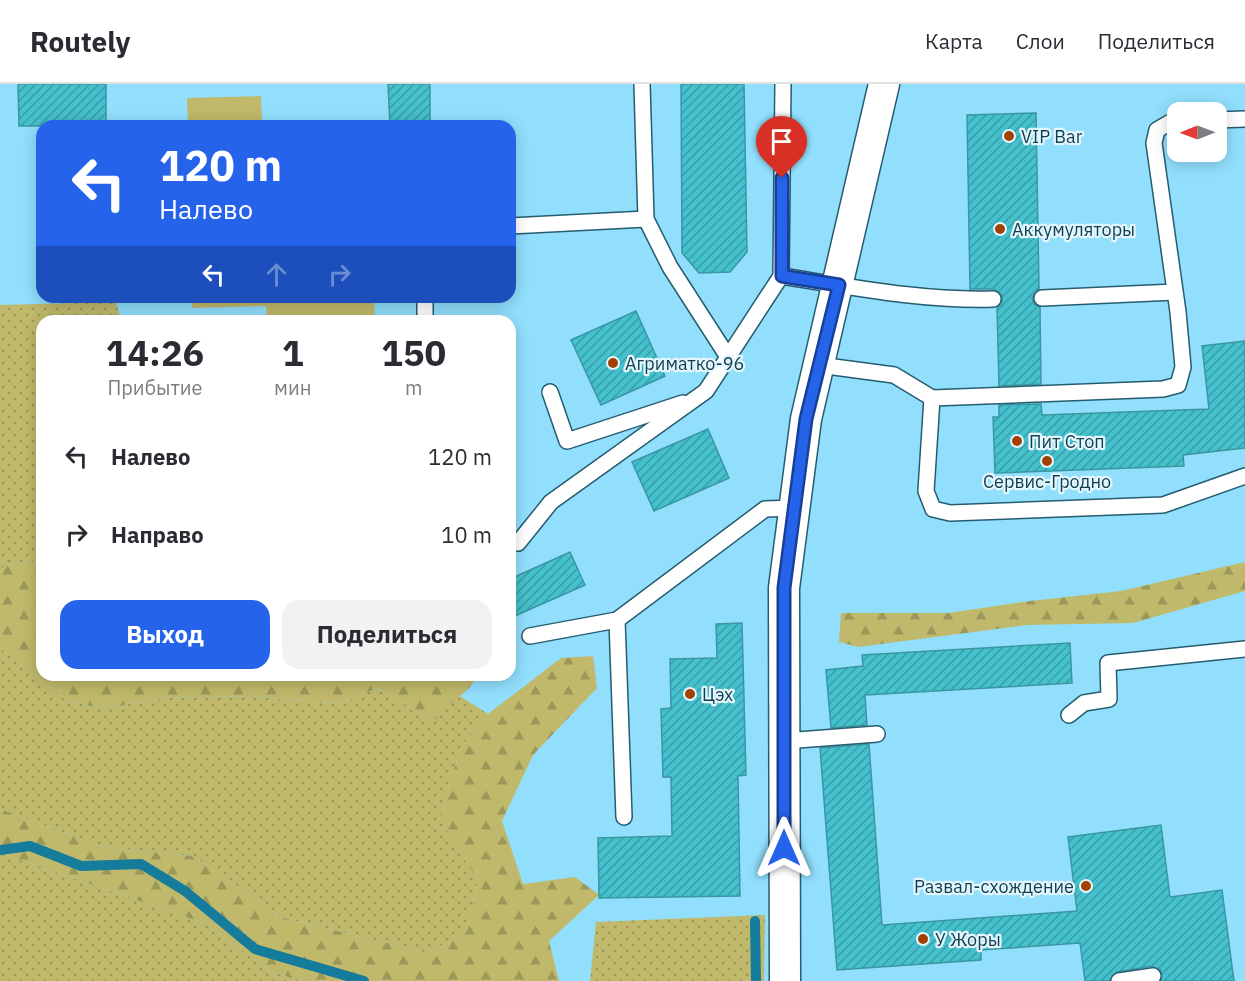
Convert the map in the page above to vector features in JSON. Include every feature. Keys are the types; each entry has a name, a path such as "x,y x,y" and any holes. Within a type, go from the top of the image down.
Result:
{"street":[{"path":"785,981 784,588 806,419 884,84"}],"lane":[{"path":"642,84 646,219 670,267 728,357"},
{"path":"516,543 551,502 706,391 782,276 783,84"},
{"path":"1227,120 1245,119"},
{"path":"819,365 894,375 932,398 1163,390 1178,385 1183,367 1154,143 1157,130 1167,124"},
{"path":"516,226 646,219"},
{"path":"782,276 881,293 962,300 993,299"},
{"path":"1042,298 1175,292"},
{"path":"550,392 567,441 697,398"},
{"path":"932,398 926,491 933,509 950,513 1163,505 1245,476"},
{"path":"530,636 617,621 765,509 796,508"},
{"path":"617,621 624,817"},
{"path":"1070,715 1083,703 1109,699 1108,663 1245,649"},
{"path":"784,741 877,734"},
{"path":"1119,981 1153,976"}],"green space":[{"path":"261,96 262,120 188,120 187,98"},
{"path":"116,303 120,315 36,315 36,560 3,567 0,572 0,305"},
{"path":"192,303 374,303 375,315 267,315 266,306 192,308"},
{"path":"36,560 36,676 0,648 0,572 3,567"},
{"path":"1245,562 1245,591 1133,623 1028,625 858,647 839,642 841,613 948,613 1121,591"},
{"path":"0,648 36,676 36,681 42,681 67,701 104,709 161,698 251,696 338,704 377,688 433,721 460,696 488,714 461,747 439,818 478,881 467,931 428,953 284,918 193,856 104,847 0,809"},
{"path":"593,656 597,688 533,755 502,821 523,884 575,877 599,895 549,941 559,981 301,981 270,971 204,923 0,853 0,809 104,847 193,856 284,918 428,953 467,931 478,881 439,818 461,747 488,714 561,658"},
{"path":"42,681 474,681 433,721 377,688 338,704 251,696 161,698 104,709 67,701"},
{"path":"0,853 204,923 270,971 301,981 0,981"},
{"path":"765,915 764,981 590,981 596,922"}],"building":[{"path":"18,84 106,84 106,120 36,120 36,126 19,126"},
{"path":"388,84 430,84 430,120 390,120"},
{"path":"681,84 744,84 747,252 730,272 699,273 682,253"},
{"path":"1036,113 1039,289 1032,298 1034,304 1040,307 1041,384 999,386 997,308 1002,303 1002,295 994,289 970,289 967,115"},
{"path":"636,311 665,376 601,405 571,340"},
{"path":"1245,341 1245,448 1183,455 1184,466 995,473 993,417 999,417 999,405 1041,404 1042,415 1209,409 1202,346"},
{"path":"708,429 729,478 654,511 632,462"},
{"path":"570,552 585,585 516,615 516,576"},
{"path":"742,623 746,775 738,776 740,896 599,898 598,838 672,836 671,777 663,777 661,709 671,708 670,659 717,658 716,624"},
{"path":"1070,643 1072,683 865,695 867,725 831,728 826,670 863,666 862,655"},
{"path":"869,744 882,925 1077,911 1068,837 1161,825 1170,897 1222,890 1234,981 1161,981 1161,970 1152,966 1117,972 1109,981 1085,981 1080,943 981,950 981,960 837,970 820,748"}],"waterway":[{"path":"0,850 30,846 81,866 141,864 185,891 255,949 364,981"},
{"path":"755,921 756,981"}],"place":[{"name":"VIP Bar","path":"1009,136"},
{"name":"Аккумуляторы","path":"1000,229"},
{"name":"Агриматко-96","path":"613,363"},
{"name":"Пит Стоп","path":"1017,441"},
{"name":"Сервис-Гродно","path":"1047,461"},
{"name":"Цэх","path":"690,694"},
{"name":"Развал-схождение","path":"1086,886"},
{"name":"У Жоры","path":"923,939"}],"route":[{"path":"782,178 782,276 839,285 806,419 784,588 784,848"}]}
